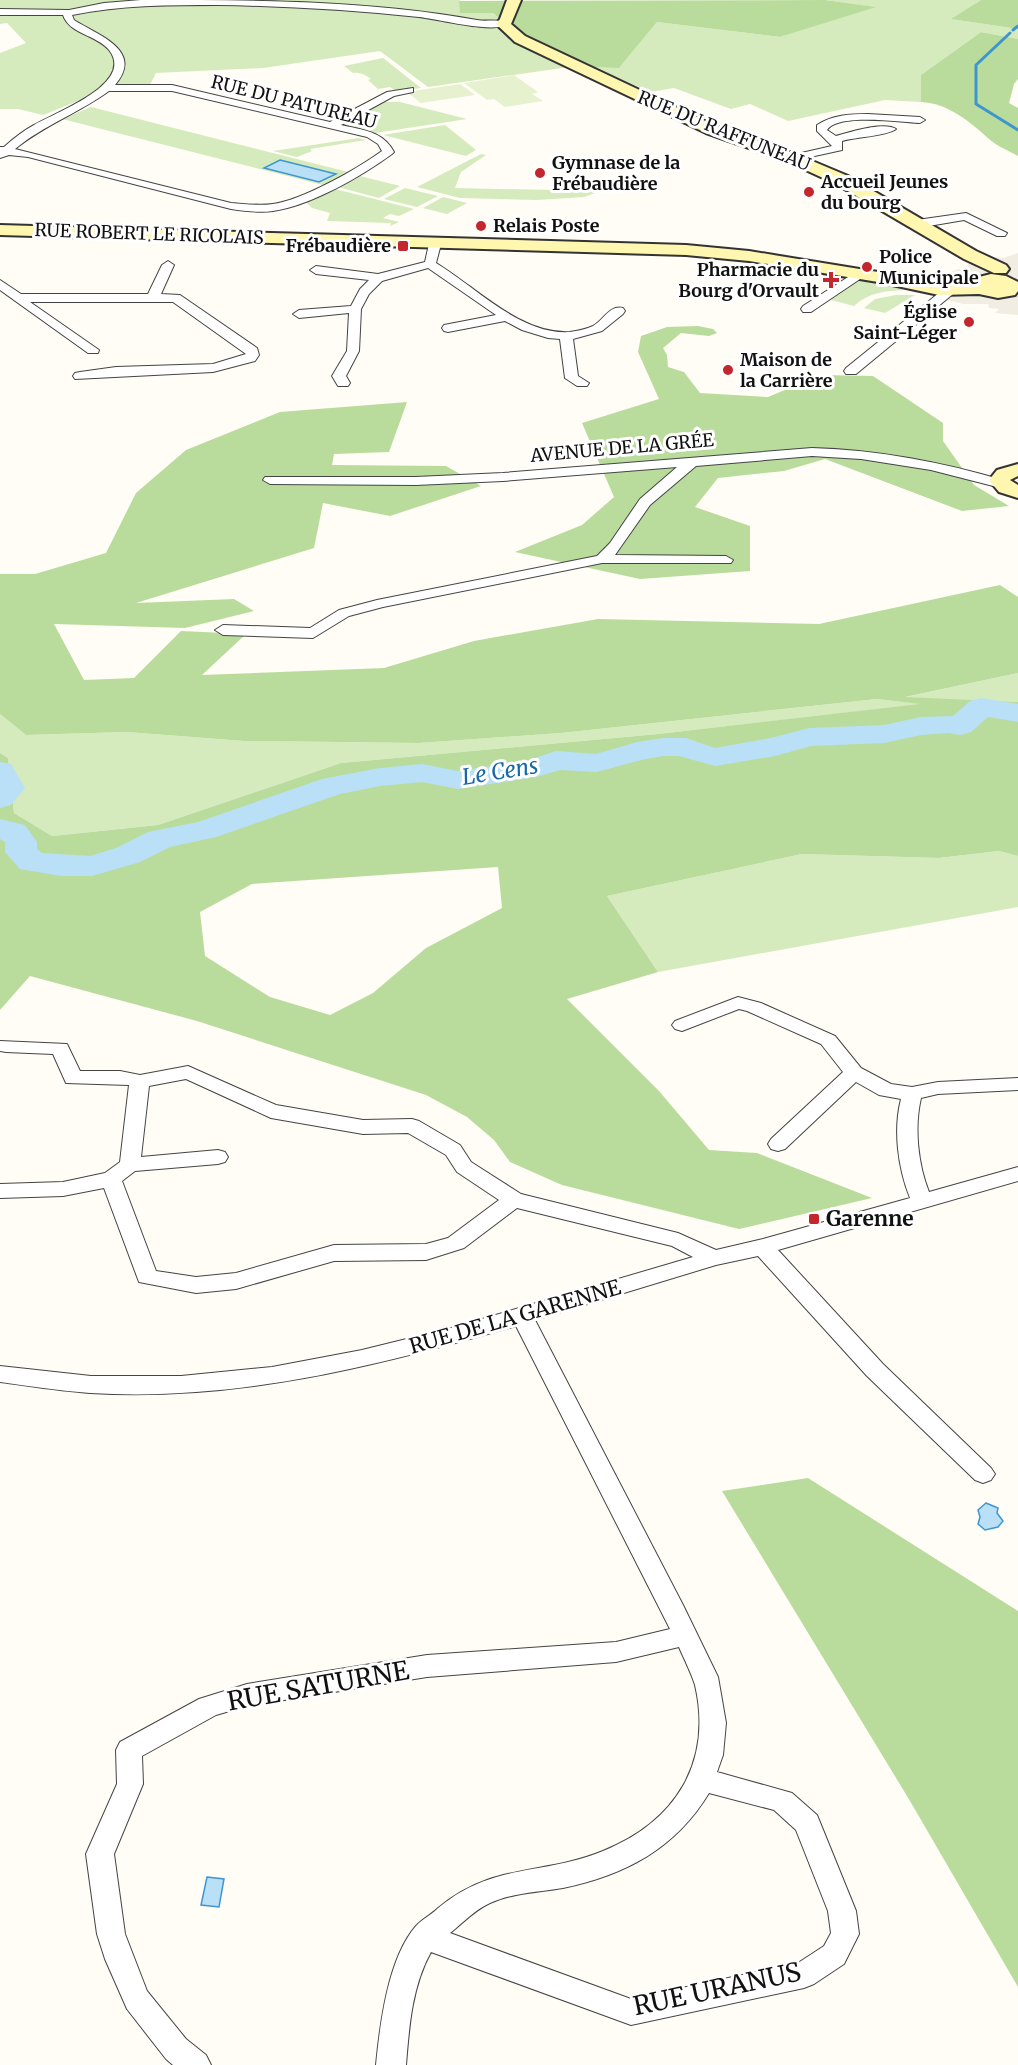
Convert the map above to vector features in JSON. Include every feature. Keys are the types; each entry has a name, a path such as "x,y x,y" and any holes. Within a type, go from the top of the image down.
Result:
{"main road":[{"path":"503,24 514,0"},
{"name":"RUE DU RAFFUNEAU","path":"503,24 520,39 712,130 792,158 842,180 970,255 999,286"},
{"name":"RUE ROBERT LE RICOLAIS","path":"0,230 720,252 949,291 999,286 1018,262"}],"street":[{"path":"0,12 69,13 104,6 140,3 259,3 399,12 442,16 481,24 503,24"},
{"path":"2,152 38,127 108,88 117,74 119,62 116,52 109,45 70,22 67,18 69,13"},
{"name":"RUE DU PATUREAU","path":"2,152 231,206 276,207 295,202 388,152 388,148 377,137 172,88 108,88"},
{"path":"331,126 390,94 409,90"},
{"path":"792,158 838,148 835,140 822,131 823,124 828,122 853,118 920,120"},
{"path":"835,140 859,133 903,127 906,119"},
{"path":"917,224 966,216 1001,233"},
{"path":"430,264 435,243"},
{"path":"316,270 378,278 430,264 446,273 504,317 534,330 566,335 592,331 602,326 612,314 619,310"},
{"path":"153,298 168,265"},
{"path":"807,309 859,274"},
{"path":"343,383 339,376 353,351 355,309 364,291 378,278"},
{"path":"0,284 93,350"},
{"path":"851,371 949,291"},
{"path":"21,298 176,298 252,351 253,355 250,358 213,368 116,371 108,374 80,375"},
{"path":"299,314 355,309"},
{"path":"448,328 504,317"},
{"path":"566,335 572,378 582,383"},
{"name":"AVENUE DE LA GRÉE","path":"270,480 416,481 502,477 769,454 851,452 900,458 975,476 1012,476"},
{"path":"602,559 615,546 645,502 693,461"},
{"path":"615,546 632,558"},
{"path":"223,630 313,633 344,613 382,603 602,559 726,560"},
{"path":"682,1025 738,1003 754,1007 828,1040 854,1073 886,1090 912,1094 938,1088 1018,1084"},
{"path":"6,1046 60,1048 73,1078 120,1077 140,1081 188,1072 271,1111 363,1127 412,1126 453,1150 464,1167 514,1200 678,1240 714,1258"},
{"path":"778,1144 854,1073"},
{"path":"130,1165 140,1081"},
{"path":"912,1094 906,1109 913,1173 916,1189 922,1200"},
{"path":"0,1191 63,1189 111,1179 130,1165 218,1157"},
{"name":"RUE DE LA GARENNE","path":"0,1374 95,1385 180,1384 250,1377 385,1354 714,1258 763,1247 1018,1174"},
{"path":"111,1179 147,1277 196,1285 236,1281 334,1253 426,1252 456,1243 514,1200"},
{"path":"763,1247 875,1370 983,1474"},
{"path":"391,2065 396,2016 405,1979 424,1936 470,1899 505,1887 579,1872 641,1846 666,1828 691,1804 707,1771 712,1738 708,1686 686,1635 601,1466 521,1316"},
{"name":"RUE SATURNE","path":"196,2065 176,2049 137,2001 118,1959 111,1934 100,1854 130,1784 129,1750 208,1707 247,1695 427,1666 616,1652 686,1635"},
{"name":"RUE URANUS","path":"424,1936 632,2012 804,1975 834,1955 845,1934 842,1911 807,1823 782,1802 703,1780"}],"green space":[{"path":"0,0 460,0 460,13 493,13 501,20 513,40 569,67 428,87 380,51 263,68 156,73 150,85 104,84 83,99 43,115 18,109 0,109 0,53 26,43 7,23 0,24"},
{"path":"825,0 981,0 952,19 1018,29 1018,39 981,32 921,75 921,102 885,100 788,121 750,104 731,109 674,88 651,92 594,68 619,68 657,22 780,37 874,7"},
{"path":"825,0 876,7 780,37 657,22 619,68 569,67 513,40 501,20 493,13 460,13 459,1"},
{"path":"981,0 1018,0 1018,29 951,19"},
{"path":"981,32 1018,39 1018,79 1014,84 1009,103 1018,108 1018,156 996,144 966,120 949,110 921,102 921,75"},
{"path":"383,58 421,88 396,91 390,87 378,89 368,80 371,79 360,73 353,73 344,66"},
{"path":"514,75 538,92 532,94 543,101 505,107 494,99 487,100 464,83"},
{"path":"460,84 475,95 421,103 407,92"},
{"path":"384,102 400,102 467,119 375,133 339,124"},
{"path":"91,107 352,173 327,186 62,119"},
{"path":"445,125 476,150 466,156 383,135"},
{"path":"359,138 366,140 310,149 312,151 297,157 273,151"},
{"path":"481,154 486,155 461,172 455,188 601,191 584,197 537,200 460,198 417,187"},
{"path":"356,175 400,186 379,198 334,186"},
{"path":"331,188 414,209 399,216 390,214 383,218 399,222 390,226 391,223 327,221 330,213 312,208 306,202"},
{"path":"405,188 438,196 417,207 384,199"},
{"path":"443,197 467,203 447,214 423,208"},
{"path":"860,279 905,290 878,293 854,306 831,300"},
{"path":"896,295 915,295 885,313 864,308 875,299"},
{"path":"698,326 713,329 717,333 709,336 681,333 663,348 667,355 668,367 684,372 700,393 768,397 821,375 873,376 943,423 943,441 974,485 1009,506 962,511 825,459 784,471 718,478 695,507 750,526 750,571 640,579 515,552 582,525 614,497 582,423 659,399 638,352 641,336 667,327"},
{"path":"407,402 389,452 334,454 332,465 446,466 481,486 390,516 323,503 314,548 136,603 234,599 254,611 185,628 54,624 84,680 134,678 181,631 246,634 202,675 384,668 474,641 598,619 819,624 1000,585 1018,597 1018,673 905,697 1018,702 1018,856 999,851 939,858 802,854 607,896 658,972 567,999 659,1091 709,1150 757,1153 872,1198 739,1229 562,1185 510,1162 494,1140 467,1117 426,1095 197,1021 30,976 0,1010 0,753 8,758 14,813 52,836 158,825 341,763 658,734 920,704 877,699 561,733 419,743 244,741 127,732 26,735 0,714 0,574 35,574 106,553 136,493 186,450 280,412","holes":["498,867 502,908 426,948 373,993 330,1015 270,997 205,956 200,912 252,884"]},
{"path":"1018,673 1018,702 901,698"},
{"path":"877,699 924,704 658,734 341,763 158,825 52,836 14,813 8,758 0,753 0,714 26,735 127,732 244,741 419,743 561,733"},
{"path":"999,851 1018,856 1018,907 658,972 607,896 802,854 939,858"},
{"path":"808,1478 1018,1611 1018,1987 910,1801 722,1491"}],"shaded area":[{"path":"1018,253 1018,315 995,313 999,309 989,308 988,304 964,304 855,278 850,281 815,273 792,260 932,276 942,275 968,266 968,264 994,257 1003,258"}],"water":[{"path":"280,160 336,174 319,182 264,168"},
{"path":"986,1503 998,1508 997,1513 1003,1521 998,1527 985,1530 978,1524 980,1517 978,1510"},
{"path":"207,1877 224,1879 219,1907 201,1905"}],"waterway":[{"path":"1013,30 1018,26"},
{"path":"1010,33 976,65 976,104 1018,130"},
{"name":"Le Cens","path":"0,829 14,832 21,842 21,852 32,862 61,866 92,866 128,855 160,839 205,830 333,786 380,777 422,773 458,780 536,768 556,760 597,763 637,751 663,747 686,747 694,752 715,757 775,747 809,737 884,734 921,726 948,724 960,726 981,707 1018,713"},
{"name":"Le Cens","path":"0,771 9,788 0,798"}],"place":[{"name":"Gymnase de la Frébaudière","path":"540,173"},
{"name":"Accueil Jeunes du bourg","path":"809,192"},
{"name":"Relais Poste","path":"481,226"},
{"name":"Frébaudière","path":"403,246"},
{"name":"Police Municipale","path":"867,267"},
{"name":"Pharmacie du Bourg d'Orvault","path":"831,280"},
{"name":"Église Saint-Léger","path":"969,322"},
{"name":"Maison de la Carrière","path":"728,370"},
{"name":"Garenne","path":"814,1219"}]}
